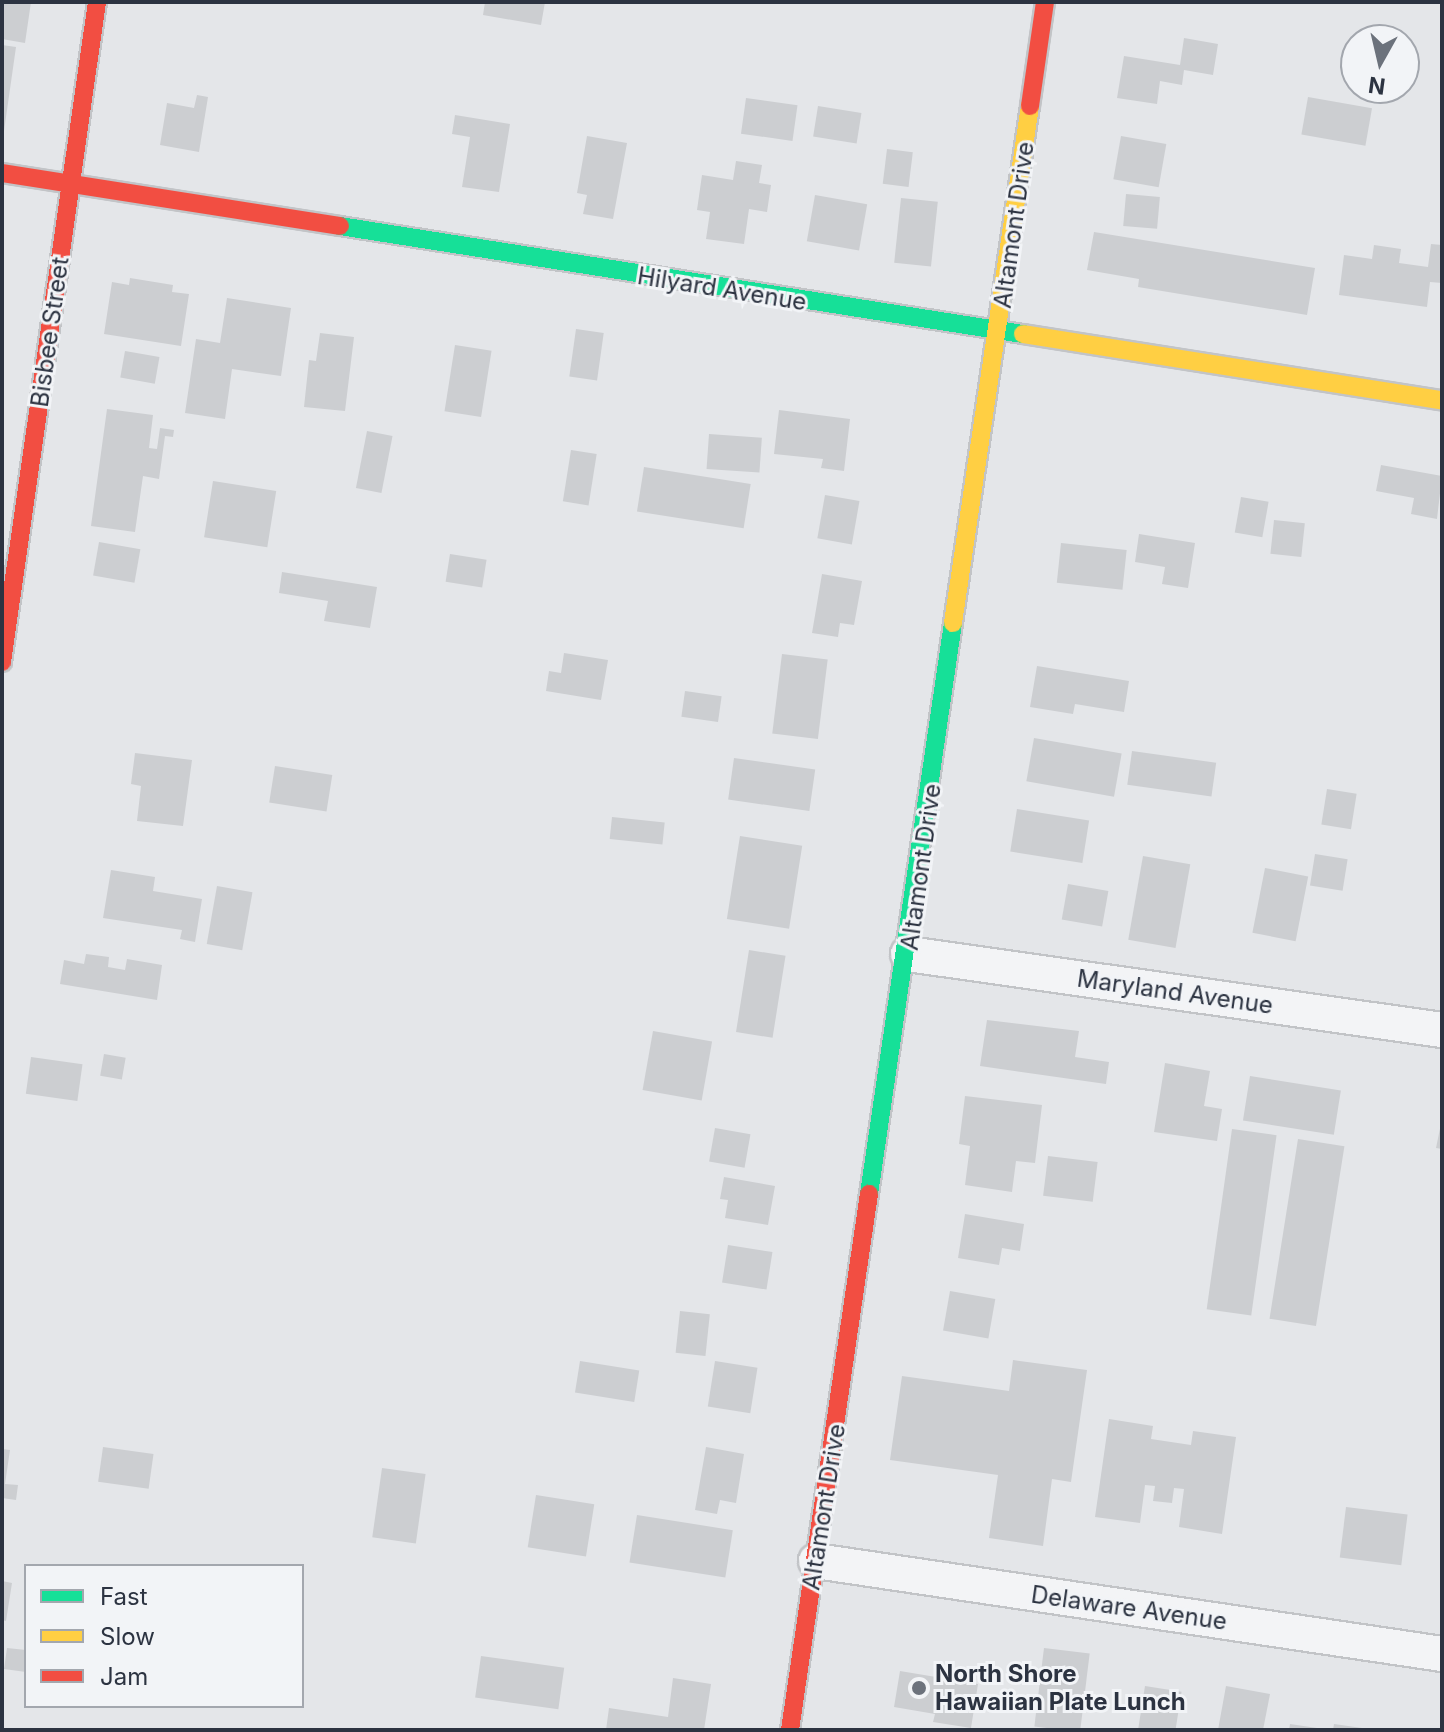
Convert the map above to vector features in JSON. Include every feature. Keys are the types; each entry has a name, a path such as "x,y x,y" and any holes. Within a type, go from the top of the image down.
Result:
{"main road":[{"name":"Bisbee Street","path":"2,662 97,2"},
{"name":"Altamont Drive","path":"790,1730 908,954 1045,2"},
{"name":"Hilyard Avenue","path":"2,173 999,333 1442,400"}],"street":[{"name":"Maryland Avenue","path":"908,954 1442,1030"},
{"name":"Delaware Avenue","path":"816,1561 1442,1654"}],"building":[{"path":"2,2 31,2 25,43 2,39"},
{"path":"485,2 545,2 541,25 483,15"},
{"path":"1184,38 1218,44 1213,75 1184,70 1182,85 1160,81 1157,104 1117,98 1124,56 1180,65"},
{"path":"2,45 16,47 4,131 2,130"},
{"path":"197,95 208,97 199,152 160,145 167,103 194,108"},
{"path":"1308,97 1372,108 1365,146 1301,134"},
{"path":"746,98 797,105 792,141 741,134"},
{"path":"818,106 861,113 857,144 813,137"},
{"path":"455,115 510,124 499,192 462,187 470,137 452,134"},
{"path":"587,136 627,143 613,219 583,214 587,195 577,193"},
{"path":"1121,136 1166,144 1159,187 1113,179"},
{"path":"887,149 913,152 909,187 883,184"},
{"path":"736,161 762,165 759,183 771,185 767,212 749,209 744,244 706,239 710,212 697,210 702,175 733,180"},
{"path":"1126,194 1160,197 1157,229 1123,226"},
{"path":"815,195 867,204 859,250 807,241"},
{"path":"901,198 938,202 931,267 894,263"},
{"path":"1094,232 1315,268 1307,315 1138,287 1139,279 1087,270"},
{"path":"1431,244 1442,245 1442,283 1430,282 1427,307 1339,295 1344,255 1372,259 1374,245 1401,249 1399,263 1428,267"},
{"path":"130,278 173,285 172,292 189,294 181,346 104,334 112,282 129,285"},
{"path":"227,298 291,308 281,376 232,369 225,419 185,413 196,339 220,343"},
{"path":"576,329 604,333 597,380 569,377"},
{"path":"320,333 354,337 345,411 304,407 309,360 316,361"},
{"path":"455,345 492,351 481,417 445,411"},
{"path":"125,351 159,357 155,384 120,378"},
{"path":"107,409 153,415 149,448 157,449 160,428 174,430 173,437 165,436 159,479 143,476 135,532 91,526"},
{"path":"779,410 850,419 844,471 821,468 823,459 774,454"},
{"path":"367,431 393,436 381,493 356,488"},
{"path":"709,434 762,438 759,473 707,469"},
{"path":"571,450 597,454 589,505 563,501"},
{"path":"1381,465 1442,476 1437,519 1411,514 1414,498 1376,491"},
{"path":"644,467 751,484 744,528 637,511"},
{"path":"213,481 276,491 267,547 204,537"},
{"path":"825,495 859,501 852,544 817,538"},
{"path":"1241,497 1269,502 1262,537 1235,532"},
{"path":"1274,520 1305,523 1301,557 1270,554"},
{"path":"1139,534 1195,543 1188,588 1162,584 1165,567 1135,562"},
{"path":"99,542 140,549 134,583 93,575"},
{"path":"1061,543 1127,550 1122,590 1057,583"},
{"path":"450,554 487,560 482,587 446,582"},
{"path":"282,572 377,587 370,628 324,621 328,601 279,593"},
{"path":"822,574 862,581 854,625 840,623 838,637 812,633"},
{"path":"564,653 608,660 601,700 546,691 549,671 561,673"},
{"path":"782,654 828,660 818,739 772,733"},
{"path":"1037,666 1129,681 1124,712 1075,704 1073,714 1030,707"},
{"path":"685,691 722,696 718,722 681,717"},
{"path":"1034,738 1122,753 1114,797 1026,781"},
{"path":"1132,751 1216,763 1211,796 1127,785"},
{"path":"135,753 192,760 183,826 137,821 141,786 131,784"},
{"path":"734,758 815,769 809,811 728,800"},
{"path":"275,766 332,775 326,812 269,803"},
{"path":"1327,789 1357,794 1351,829 1321,825"},
{"path":"1017,809 1089,820 1082,863 1010,851"},
{"path":"612,817 665,823 662,844 610,839"},
{"path":"740,836 802,846 789,929 727,919"},
{"path":"1315,854 1348,859 1343,891 1310,886"},
{"path":"1143,856 1190,864 1176,948 1128,940"},
{"path":"1265,868 1308,876 1296,941 1252,933"},
{"path":"111,870 155,877 153,891 202,899 195,942 180,939 182,930 103,918"},
{"path":"1068,884 1108,891 1102,927 1062,919"},
{"path":"217,886 252,892 242,950 207,944"},
{"path":"749,950 786,956 773,1038 736,1032"},
{"path":"86,954 109,957 108,967 125,970 127,959 162,965 157,1000 60,984 64,960 84,964"},
{"path":"987,1020 1079,1031 1075,1057 1109,1062 1106,1084 980,1066"},
{"path":"653,1031 712,1041 702,1101 643,1090"},
{"path":"104,1054 126,1058 122,1079 100,1076"},
{"path":"31,1057 82,1064 77,1101 26,1094"},
{"path":"1165,1063 1210,1071 1204,1106 1222,1109 1217,1141 1154,1132"},
{"path":"1250,1076 1341,1090 1334,1135 1243,1120"},
{"path":"965,1096 1042,1105 1035,1163 1016,1161 1012,1192 965,1185 970,1146 959,1144"},
{"path":"1442,1119 1442,1149 1436,1148"},
{"path":"715,1128 750,1134 745,1168 709,1161"},
{"path":"1232,1129 1277,1135 1251,1315 1207,1309"},
{"path":"1298,1139 1344,1146 1316,1326 1270,1319"},
{"path":"1048,1156 1098,1162 1093,1202 1043,1196"},
{"path":"724,1177 775,1186 768,1225 725,1218 728,1200 720,1199"},
{"path":"965,1214 1024,1224 1020,1251 1002,1248 999,1265 958,1258"},
{"path":"728,1245 772,1252 767,1290 722,1283"},
{"path":"950,1291 995,1299 988,1338 943,1330"},
{"path":"680,1311 710,1314 705,1356 676,1353"},
{"path":"1013,1360 1087,1370 1071,1482 1052,1479 1043,1546 989,1538 998,1475 890,1460 902,1376 1009,1391"},
{"path":"580,1361 639,1370 634,1402 575,1393"},
{"path":"715,1361 757,1368 750,1413 708,1406"},
{"path":"1109,1419 1153,1426 1151,1439 1191,1445 1193,1431 1236,1437 1222,1534 1179,1527 1184,1489 1174,1488 1172,1503 1153,1501 1155,1486 1145,1485 1140,1523 1095,1517"},
{"path":"103,1447 154,1454 149,1489 98,1482"},
{"path":"706,1447 744,1454 736,1503 720,1500 717,1514 695,1510"},
{"path":"2,1449 10,1450 5,1484 18,1485 16,1500 2,1498"},
{"path":"382,1468 426,1474 416,1543 372,1537"},
{"path":"536,1495 594,1504 586,1557 528,1547"},
{"path":"1346,1507 1408,1515 1401,1565 1340,1558"},
{"path":"637,1515 733,1530 725,1578 629,1562"},
{"path":"2,1581 12,1583 6,1621 2,1620"},
{"path":"7,1648 24,1650 24,1672 4,1669"},
{"path":"1044,1648 1090,1654 1080,1730 1034,1726"},
{"path":"481,1656 564,1668 558,1709 475,1698"},
{"path":"900,1671 978,1684 971,1728 933,1722 935,1714 894,1707"},
{"path":"673,1678 711,1684 704,1730 606,1730 609,1708 668,1717"},
{"path":"1145,1686 1182,1692 1175,1730 1138,1730"},
{"path":"1226,1686 1270,1694 1263,1730 1218,1730"},
{"path":"1290,1724 1317,1728 1317,1730 1289,1730"},
{"path":"1334,1724 1362,1728 1333,1730"}],"traffic: fast":[{"path":"340,226 1023,334"},
{"path":"869,1194 953,623"}],"traffic: slow":[{"path":"953,623 1030,106"},
{"path":"1023,334 1442,400"}],"traffic: jam":[{"path":"2,662 97,2"},
{"path":"1030,106 1045,2"},
{"path":"2,173 340,226"},
{"path":"790,1730 869,1194"}],"place":[{"name":"North Shore Hawaiian Plate Lunch","path":"919,1688"}]}
